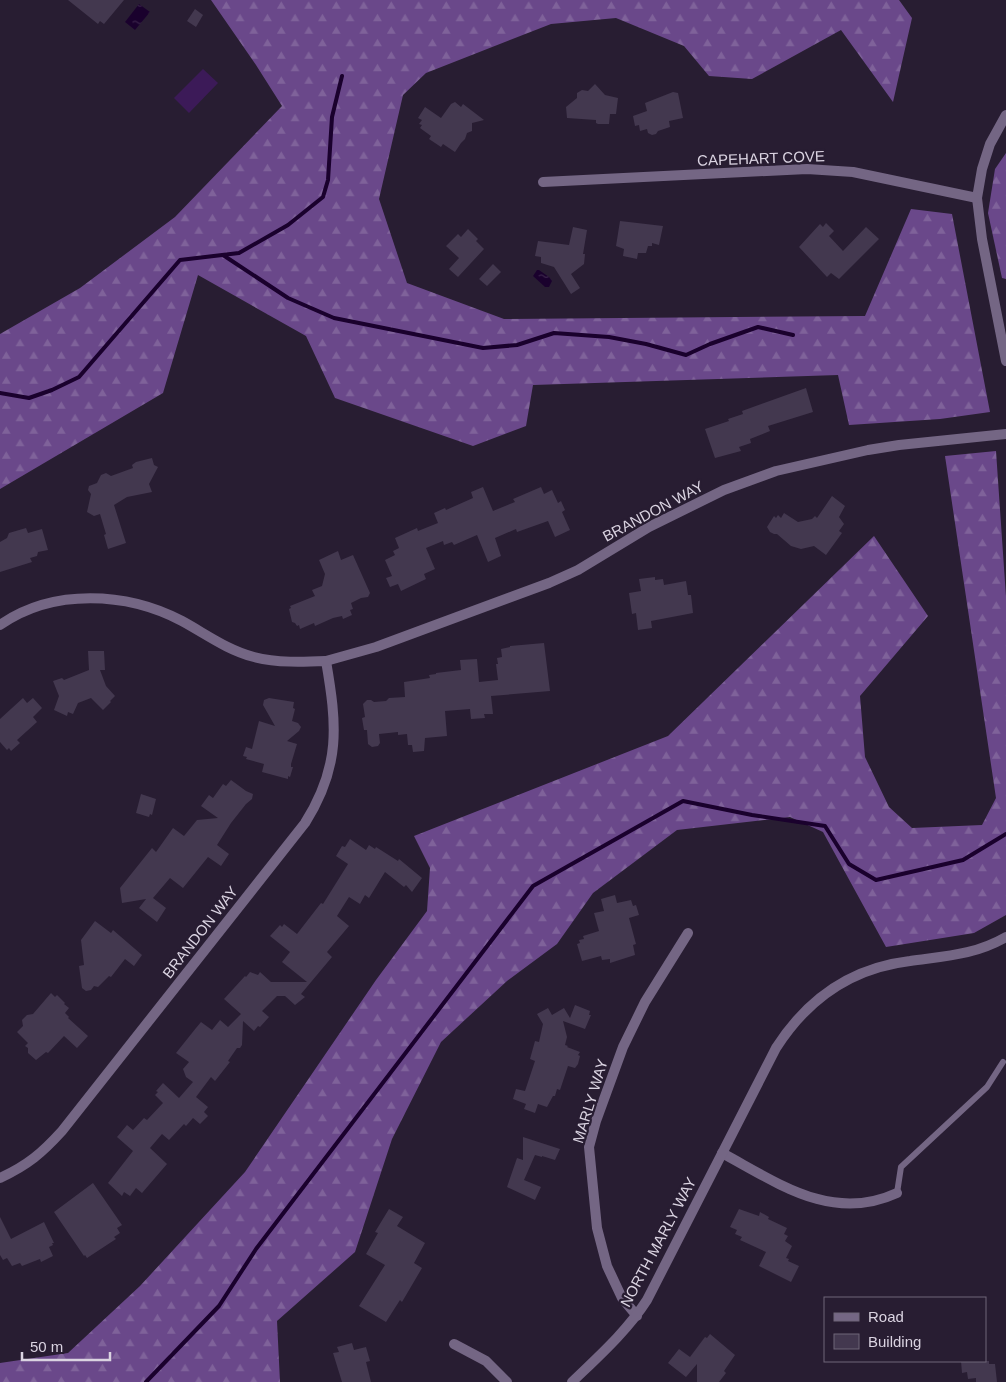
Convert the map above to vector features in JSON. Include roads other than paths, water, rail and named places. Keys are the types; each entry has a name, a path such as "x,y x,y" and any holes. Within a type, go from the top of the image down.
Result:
{"street":[{"path":"1006,115 990,144 982,168 978,198 982,239 1006,361"},
{"name":"CAPEHART COVE","path":"543,182 807,169 853,172 978,198"},
{"name":"BRANDON WAY","path":"0,625 13,616 42,604 77,598 114,600 152,608 181,621 221,644 255,657 283,661 326,661 376,647 549,583 578,570 649,527 724,490 776,471 827,458 899,445 1006,434"},
{"name":"BRANDON WAY","path":"0,1178 36,1158 62,1130 306,822 317,805 328,778 334,746 335,720 326,661"},
{"name":"MARLY WAY","path":"637,1316 622,1298 607,1266 597,1228 589,1147 596,1121 623,1047 645,1002 688,933"},
{"path":"897,1193 870,1202 840,1204 825,1202 808,1198 793,1191 722,1153 776,1048 789,1027 827,992 843,982 880,967 912,960 952,956 993,944 1006,937"},
{"name":"NORTH MARLY WAY","path":"572,1382 637,1316 722,1153"},
{"path":"454,1344 486,1361 507,1382"}],"lane":[{"path":"897,1193 901,1167 987,1087 1004,1062"}],"water":[{"path":"139,4 150,12 135,30 125,22"},
{"path":"537,270 552,281 549,287 545,287 533,276"}],"waterway":[{"path":"0,393 29,398 52,390 79,377 180,260 239,253 288,225 323,197 328,180 332,117 342,76"},
{"path":"223,255 288,298 334,318 483,348 517,345 554,333 609,337 646,344 686,355 710,344 758,327 793,335"},
{"path":"146,1382 219,1306 256,1249 533,886 683,801 752,815 825,826 849,864 876,880 963,860 1006,834"}]}
